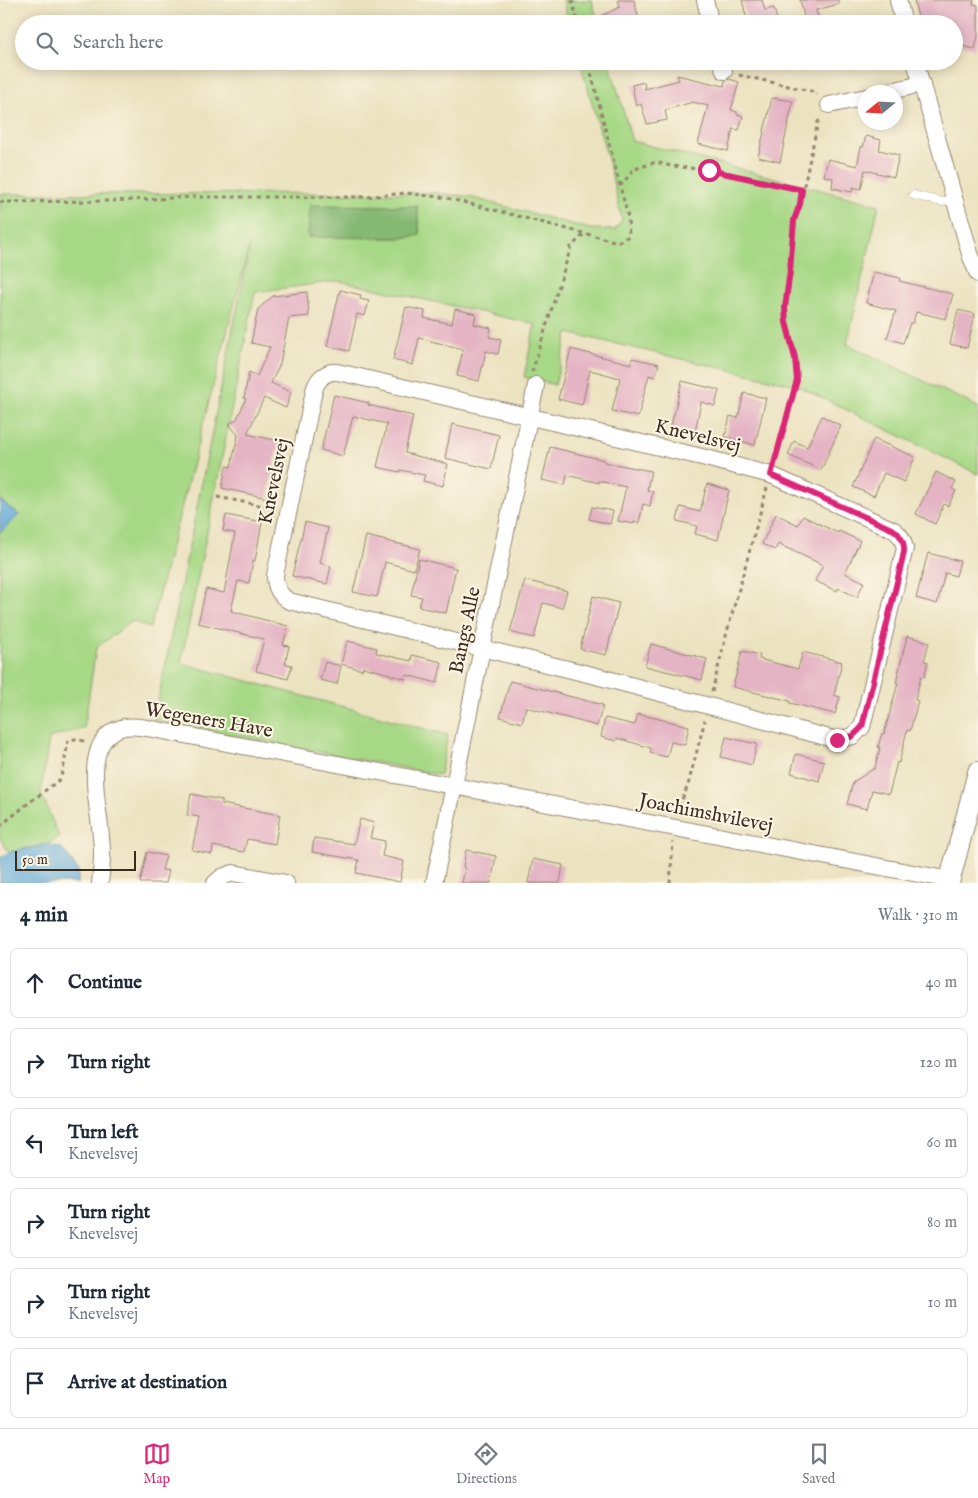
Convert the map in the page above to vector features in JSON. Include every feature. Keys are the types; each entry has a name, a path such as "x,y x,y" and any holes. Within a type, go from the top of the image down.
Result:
{"street":[{"path":"705,0 709,15"},
{"path":"898,0 902,15"},
{"path":"918,70 971,257 978,274"},
{"path":"903,88 922,84"},
{"path":"829,105 858,99"},
{"name":"Knevelsvej","path":"337,372 529,417 771,475 900,534 905,548 862,727 853,736 837,740 596,676 298,603 285,599 277,589 275,578 314,391 318,381 328,373 337,372"},
{"name":"Bangs Alle","path":"434,883 536,386"},
{"name":"Wegeners Have","path":"98,748 102,740 112,732 126,726 454,786"},
{"path":"98,748 95,766 102,838 100,883"},
{"path":"949,882 978,772"},
{"name":"Joachimshvilevej","path":"454,786 949,882"},
{"path":"215,883 222,877 234,873 286,883"}],"lane":[{"path":"913,195 942,202 954,199"}],"path":[{"path":"572,0 576,15"},
{"path":"0,202 111,201 194,197 367,197 405,193 447,198 618,242 629,236 628,217 590,70"},
{"path":"670,883 673,828 677,809 688,785 727,632 797,380 795,358 786,322 785,307 794,220 800,204 818,122 829,105 811,91 737,70"},
{"path":"620,186 632,170 656,162 671,166 709,170 802,190"},
{"path":"536,386 530,382 532,369 571,247 584,234"},
{"path":"217,497 288,510"},
{"path":"0,826 59,780 63,771 68,740 80,739 98,748"}],"green space":[{"path":"563,0 592,0 596,15 567,15"},
{"path":"583,70 612,70 632,141 879,205 847,344 978,407 978,474 796,385 568,333 555,385 524,377 535,324 339,281 255,292 181,663 448,735 440,775 154,720 250,244 150,628 132,621 96,648 84,728 49,738 41,793 59,837 48,844 9,852 0,839 0,194 434,193 466,196 590,229 615,230 622,220 608,159","holes":["417,206 420,235 402,238 308,237"]},
{"path":"310,205 417,206 420,235 402,238 308,237"}],"water":[{"path":"0,500 19,515 0,533"},
{"path":"48,844 62,848 78,870 78,883 0,883 0,858 9,852"}],"building":[{"path":"618,0 634,0 638,15 603,15 620,7"},
{"path":"742,0 762,0 765,10 774,8 776,15 746,15"},
{"path":"800,0 838,0 839,4 816,10 817,15 804,15"},
{"path":"914,0 974,0 973,4 978,5 978,36 975,49 963,46 963,15 918,15"},
{"path":"677,75 724,86 725,81 729,79 739,82 731,110 743,116 739,130 733,129 728,151 698,144 708,106 693,102 665,110 667,120 647,124 641,104 636,106 632,85 644,82 645,89 679,80"},
{"path":"772,98 793,101 780,162 758,157"},
{"path":"866,136 881,140 879,150 899,155 894,177 865,170 861,189 853,187 852,192 832,188 833,178 824,176 828,159 857,166 861,147 863,147"},
{"path":"874,272 900,278 899,281 953,294 946,319 916,312 903,343 887,338 896,311 866,303"},
{"path":"340,290 361,295 360,299 369,301 365,316 357,314 349,351 327,346"},
{"path":"307,292 309,316 289,318 280,364 271,383 291,392 286,408 264,398 247,434 279,441 267,498 222,488 226,466 231,467 238,435 229,424 237,419 246,399 244,398 249,372 257,376 270,347 251,343 258,309 273,296"},
{"path":"406,307 425,311 424,318 452,324 455,309 476,314 474,324 491,328 489,337 501,339 498,354 486,351 479,381 457,376 463,349 419,338 413,365 393,360"},
{"path":"958,310 975,314 967,348 950,344"},
{"path":"571,349 631,364 632,358 659,364 655,377 649,375 638,417 612,411 620,378 590,370 582,405 558,399"},
{"path":"682,381 719,390 715,406 701,402 695,432 671,426"},
{"path":"744,393 766,398 755,445 725,437 730,416 738,418"},
{"path":"334,395 413,416 405,453 448,464 443,486 423,481 425,475 377,467 387,424 353,416 343,456 321,450"},
{"path":"822,416 841,426 821,470 788,455 794,441 807,447"},
{"path":"452,424 499,435 491,469 445,458"},
{"path":"874,439 915,457 904,482 884,473 874,496 853,487"},
{"path":"550,447 604,460 604,462 651,471 647,490 653,491 650,506 643,504 639,523 618,521 626,487 567,475 565,485 542,480"},
{"path":"936,472 956,482 952,489 956,491 948,506 944,504 935,524 916,514"},
{"path":"707,484 729,490 718,540 695,534 697,526 677,521 680,507 700,512"},
{"path":"592,507 613,511 610,524 589,519"},
{"path":"776,514 798,525 803,516 838,533 839,531 860,541 845,573 864,582 857,597 838,588 837,591 815,581 823,565 778,544 775,550 762,544"},
{"path":"226,515 262,522 249,583 238,581 231,611 288,626 283,645 289,646 285,664 292,665 288,679 256,671 264,639 198,623 206,589 224,593 235,533 223,531"},
{"path":"305,522 328,528 320,563 331,566 327,584 292,576"},
{"path":"366,536 420,549 414,570 385,562 377,597 353,592"},
{"path":"928,553 960,561 956,576 945,573 937,604 916,598"},
{"path":"419,559 456,568 446,613 419,607 422,597 411,595"},
{"path":"525,580 567,591 562,608 543,603 534,638 510,632"},
{"path":"593,596 619,603 606,655 580,649"},
{"path":"907,636 929,642 924,661 928,662 924,677 921,676 915,700 918,701 910,731 907,730 889,794 872,790 867,809 847,804 853,782 875,768 880,748 878,747 882,733 884,734 898,683 896,683"},
{"path":"347,641 377,648 376,653 411,661 412,655 442,662 437,683 407,675 406,679 363,667 362,670 341,664"},
{"path":"651,644 707,659 702,680 645,666"},
{"path":"742,651 760,655 759,659 798,669 803,652 842,662 834,695 840,697 835,714 733,687"},
{"path":"325,662 341,666 337,684 320,680"},
{"path":"510,681 603,705 597,726 526,707 522,723 500,717"},
{"path":"638,714 689,726 685,745 671,742 667,757 650,753 651,748 617,738 616,741 601,737 605,718 635,725"},
{"path":"726,737 757,744 752,765 721,757"},
{"path":"796,754 824,761 819,781 791,773"},
{"path":"191,794 222,800 222,804 280,815 275,844 247,839 244,852 213,846 212,854 192,850 199,817 187,815"},
{"path":"360,819 374,823 370,838 385,841 382,856 404,861 400,882 356,873 359,860 312,852 314,838 354,844"},
{"path":"466,850 496,856 491,883 462,883"},
{"path":"147,852 166,856 162,870 169,871 166,883 140,883"},
{"path":"533,859 563,865 560,883 528,883"}],"route":[{"path":"709,170 802,190 800,204 794,220 785,307 786,322 795,358 797,380 771,475 894,530 900,534 905,548 862,727 853,736 837,740"}]}
